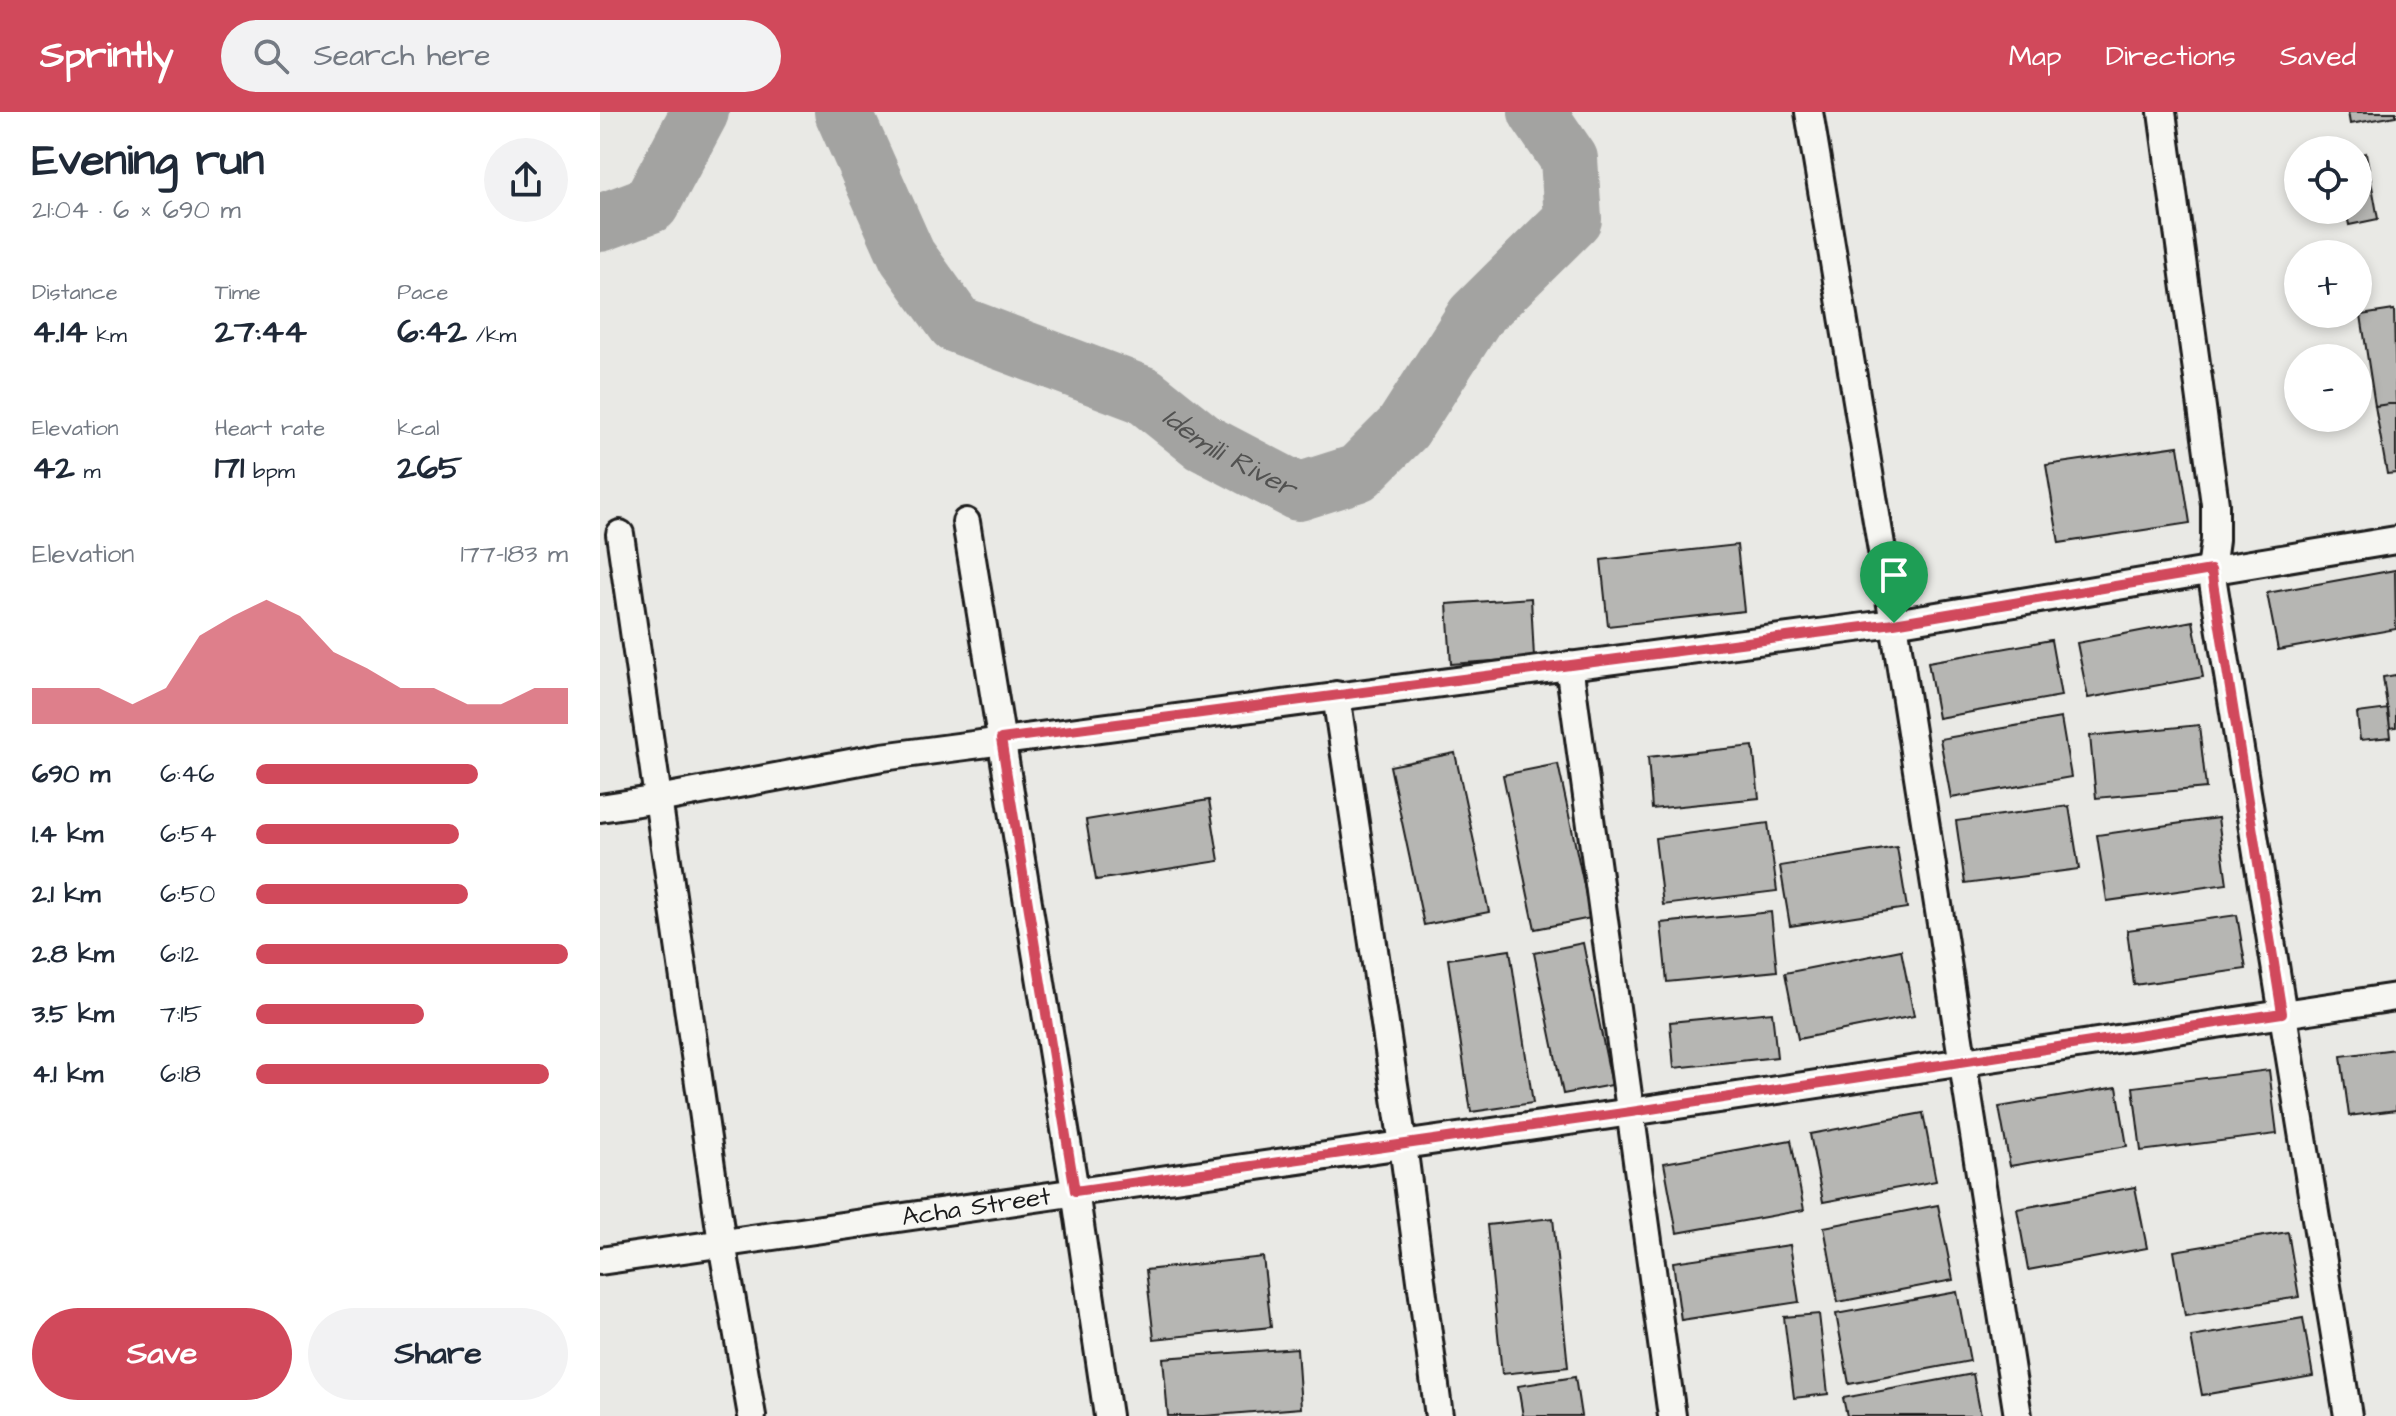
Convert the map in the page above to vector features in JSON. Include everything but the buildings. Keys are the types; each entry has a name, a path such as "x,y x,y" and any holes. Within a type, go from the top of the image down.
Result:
{"street":[{"path":"1809,112 1894,623 2018,1416"},
{"path":"2162,112 2215,504 2211,570 2348,1416"},
{"path":"966,522 1075,1191 1108,1416"},
{"path":"620,534 722,1243 752,1416"},
{"path":"600,808 882,757 1001,739 1894,623 2396,540"},
{"path":"1569,665 1672,1416"},
{"path":"1336,695 1403,1145 1439,1416"},
{"name":"Acha Street","path":"600,1261 1631,1112 2396,997"}],"waterway":[{"name":"Idemili River","path":"600,223 651,204 700,112"},
{"name":"Idemili River","path":"843,112 907,256 956,324 1144,395 1204,443 1298,492 1358,473 1403,428 1475,316 1573,219 1569,159 1537,112"}],"route":[{"path":"2211,570 2282,1013 1631,1112 1075,1191 1001,739 1894,623 2211,570"}]}
